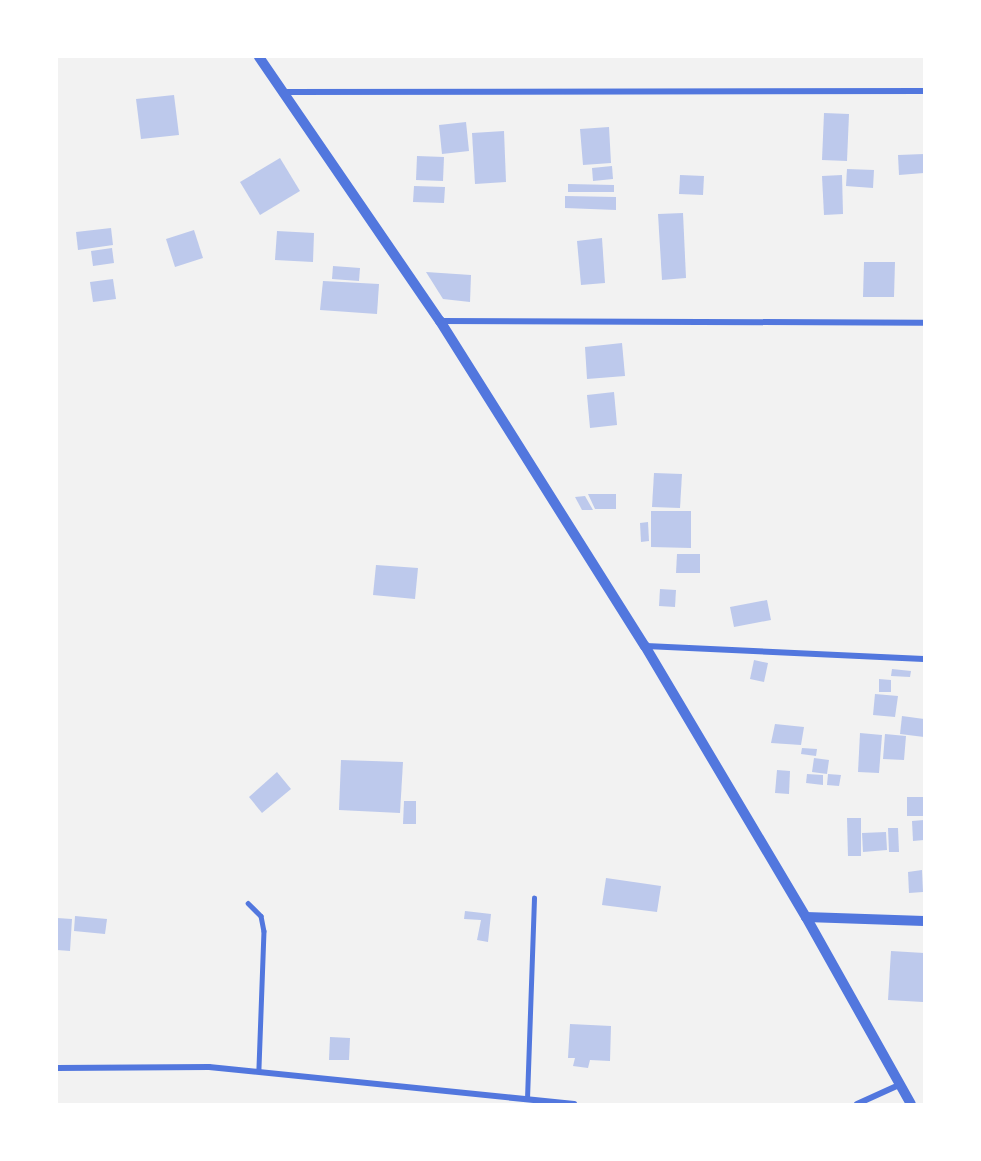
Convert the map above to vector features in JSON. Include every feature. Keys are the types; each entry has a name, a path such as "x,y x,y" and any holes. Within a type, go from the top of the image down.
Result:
{"street":[{"path":"259,57 280,92 440,321 645,646 806,917 911,1104"},
{"path":"280,92 924,92"},
{"path":"440,321 923,324"},
{"path":"645,646 924,658"},
{"path":"806,917 924,921"},
{"path":"57,1068 210,1067 259,1070 574,1104"},
{"path":"857,1104 899,1085"}],"lane":[{"path":"527,1099 534,898"},
{"path":"248,903 261,916 264,931 259,1070"}],"building":[{"path":"174,95 179,135 141,139 136,99"},
{"path":"824,113 849,114 847,161 822,160"},
{"path":"466,122 469,151 442,154 439,125"},
{"path":"609,127 611,163 583,165 580,129"},
{"path":"504,131 506,182 475,184 472,133"},
{"path":"924,154 924,173 899,175 898,155"},
{"path":"417,156 444,157 443,181 416,180"},
{"path":"280,158 300,191 260,215 240,182"},
{"path":"612,166 613,179 593,181 592,168"},
{"path":"847,169 874,170 873,188 846,186"},
{"path":"680,175 704,176 703,195 679,194"},
{"path":"842,175 843,214 824,215 822,176"},
{"path":"568,184 614,185 614,192 568,192"},
{"path":"414,186 445,187 444,203 413,202"},
{"path":"565,196 616,197 616,210 565,208"},
{"path":"683,213 686,278 662,280 658,214"},
{"path":"111,228 113,245 78,250 76,232"},
{"path":"194,230 203,258 175,267 166,239"},
{"path":"277,231 314,233 313,262 275,260"},
{"path":"602,238 605,283 581,285 577,241"},
{"path":"112,248 114,263 93,266 91,251"},
{"path":"864,262 895,262 894,297 863,297"},
{"path":"333,266 360,268 359,281 332,279"},
{"path":"426,272 471,275 470,302 443,299"},
{"path":"113,279 116,299 93,302 90,282"},
{"path":"323,281 379,284 377,314 320,310"},
{"path":"622,343 625,376 587,379 585,347"},
{"path":"614,392 617,425 590,428 587,395"},
{"path":"654,473 682,474 680,508 652,507"},
{"path":"588,494 616,494 616,509 595,509"},
{"path":"585,496 593,510 582,510 575,497"},
{"path":"651,511 691,511 691,548 651,547"},
{"path":"648,522 649,541 641,542 640,523"},
{"path":"677,554 700,554 700,573 676,573"},
{"path":"376,565 418,568 415,599 373,595"},
{"path":"660,589 676,590 675,607 659,606"},
{"path":"767,600 771,620 734,627 730,607"},
{"path":"754,660 768,663 764,682 750,679"},
{"path":"892,669 911,671 910,677 891,676"},
{"path":"879,679 891,680 891,692 879,692"},
{"path":"875,694 898,696 895,717 873,715"},
{"path":"902,716 924,719 924,737 900,734"},
{"path":"775,724 804,727 801,745 771,743"},
{"path":"860,733 882,735 879,773 858,772"},
{"path":"885,734 906,736 904,760 883,759"},
{"path":"802,748 817,749 816,756 801,754"},
{"path":"814,758 829,760 827,774 812,772"},
{"path":"341,760 403,762 400,813 339,810"},
{"path":"777,770 790,771 789,794 775,793"},
{"path":"277,772 291,789 262,813 249,797"},
{"path":"807,774 823,775 823,785 806,783"},
{"path":"828,774 841,775 839,786 827,785"},
{"path":"907,797 924,797 924,816 907,816"},
{"path":"404,801 416,801 416,824 403,824"},
{"path":"847,818 861,818 861,856 848,856"},
{"path":"924,820 924,840 913,841 912,821"},
{"path":"888,828 898,828 899,852 889,852"},
{"path":"886,832 887,850 863,852 862,833"},
{"path":"922,870 923,892 909,893 908,872"},
{"path":"606,878 661,886 657,912 602,905"},
{"path":"465,911 491,914 488,942 477,940 481,920 464,919"},
{"path":"75,916 107,919 105,934 74,931"},
{"path":"57,918 72,919 70,951 57,950"},
{"path":"891,951 924,953 923,1002 888,1000"},
{"path":"570,1024 611,1026 610,1061 590,1060 588,1068 573,1066 575,1058 568,1058"},
{"path":"330,1037 350,1038 349,1060 329,1060"}]}
